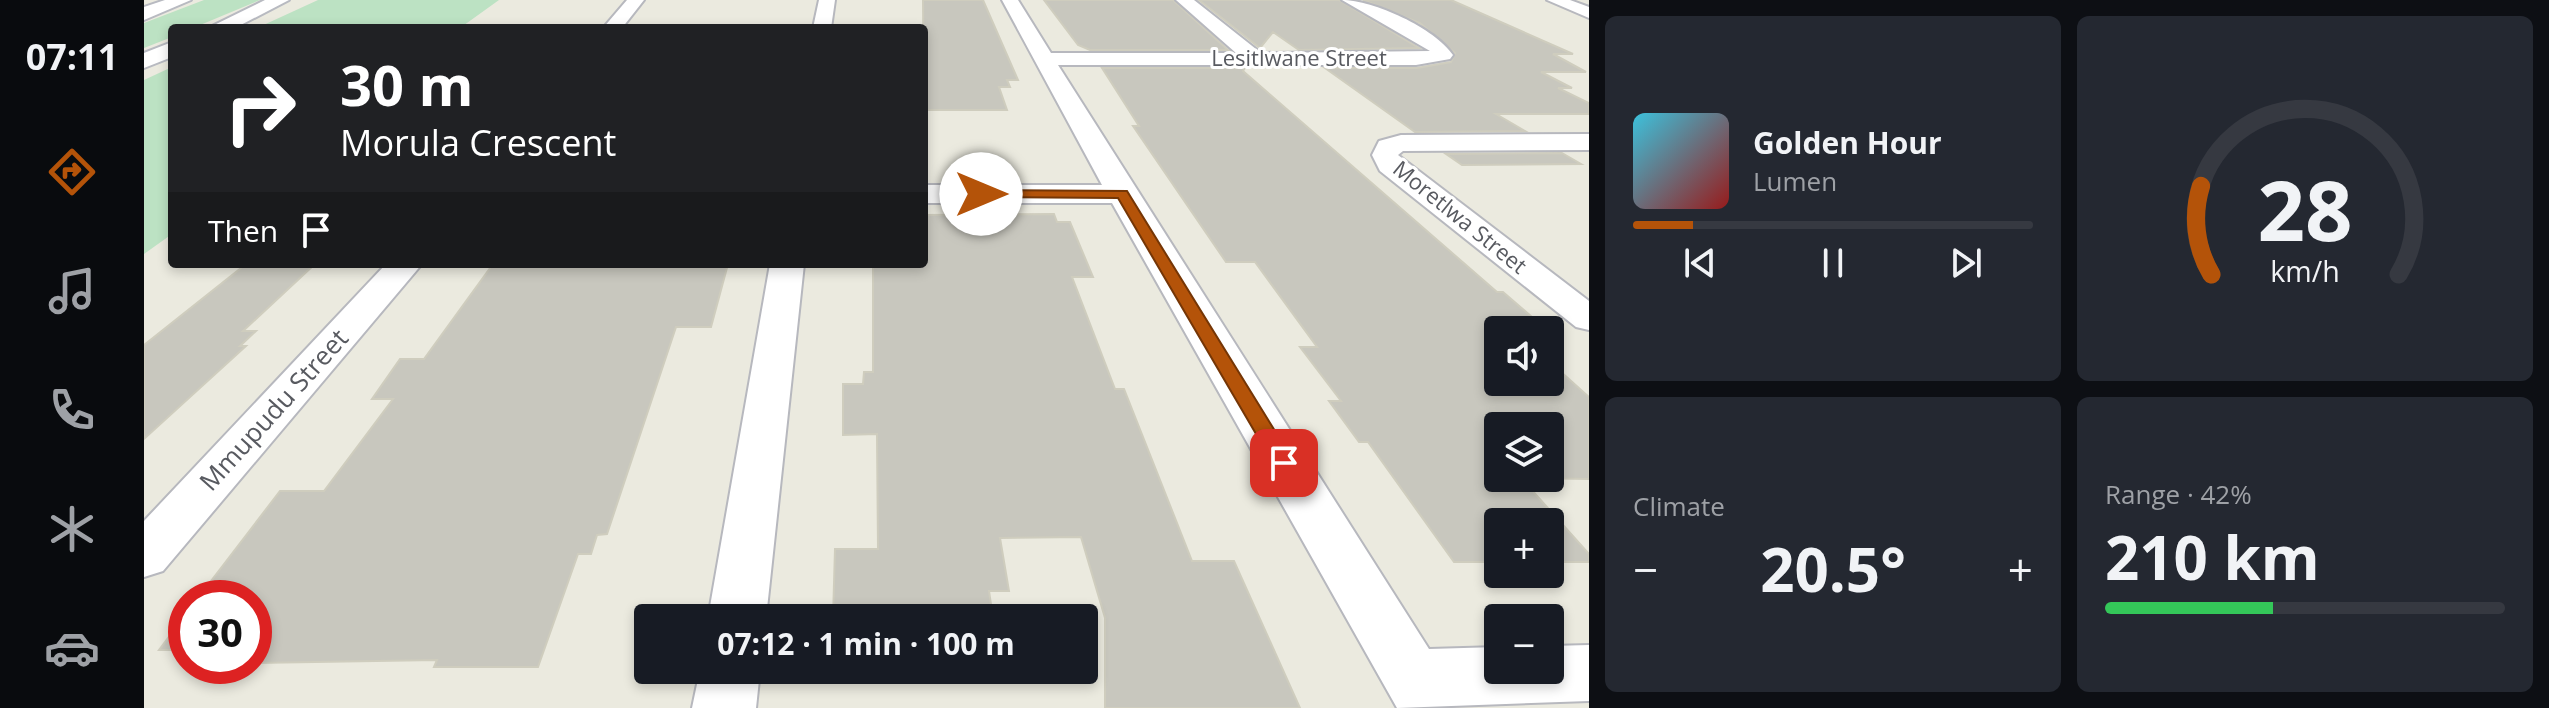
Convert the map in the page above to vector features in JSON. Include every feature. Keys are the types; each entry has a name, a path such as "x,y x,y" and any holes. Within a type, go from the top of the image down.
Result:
{"street":[{"path":"144,14 182,0"},
{"path":"227,24 280,0"},
{"path":"615,24 636,0"},
{"path":"823,24 827,0"},
{"path":"1010,0 1122,194 1422,693 1589,673"},
{"path":"1184,0 1255,58"},
{"name":"Lesitlwane Street","path":"1045,59 1416,59 1443,55 1436,44 1350,0"},
{"path":"1555,0 1589,13"},
{"path":"144,61 168,51"},
{"name":"Moretlwa Street","path":"1589,142 1401,143 1388,147 1385,155 1390,165 1589,319"},
{"path":"928,194 1122,194"},
{"name":"Mmupudu Street","path":"144,556 401,268"},
{"path":"739,604 786,268"},
{"path":"724,708 728,684"}],"green space":[{"path":"204,0 260,0 203,24 168,24 168,39 144,48 144,23"},
{"path":"318,0 499,0 466,24 266,24"},
{"path":"168,69 168,237 144,254 144,80"}],"building":[{"path":"923,0 983,0 1018,80 1007,80 1010,87 999,87 1007,110 928,110 928,24 923,24"},
{"path":"1044,0 1173,0 1228,50 1090,50 1078,45"},
{"path":"1199,0 1339,0 1419,48 1299,50 1273,32 1260,48"},
{"path":"1363,0 1451,0 1573,54 1553,54 1586,72 1541,72 1572,88 1558,88 1589,103 1589,114 1496,114 1525,131 1415,132 1325,68 1417,68 1451,62 1455,53 1420,23"},
{"path":"1102,68 1245,68 1243,71 1497,292 1503,292 1531,316 1484,316 1484,396 1564,396 1564,375 1589,397 1589,479 1564,479 1564,412 1484,412 1484,492 1534,492 1548,508 1484,508 1484,562 1454,562 1368,442 1359,442 1329,401 1341,401 1300,347 1317,347 1255,262 1226,262 1133,126 1139,126"},
{"path":"1562,153 1581,164 1462,165 1446,154"},
{"path":"1054,214 1057,222 1070,222 1093,277 1072,277 1115,389 1124,389 1192,561 1234,561 1300,708 1105,708 1105,618 1081,537 1000,538 1009,591 989,591 991,604 833,604 835,549 878,549 877,434 843,435 843,384 863,384 864,372 873,372 873,268 928,268 928,215"},
{"path":"241,268 311,268 243,331 256,331 240,346 246,346 144,439 144,345"},
{"path":"490,268 727,268 711,327 676,327 607,534 597,535 591,554 578,554 538,667 434,667 437,660 272,663 272,580 212,580 280,491 324,491 393,399 372,399 400,359 424,359"},
{"path":"1564,526 1589,554 1589,562 1564,562"},
{"path":"168,638 168,650 159,650"}],"route":[{"path":"981,194 1122,194 1284,463"}]}
